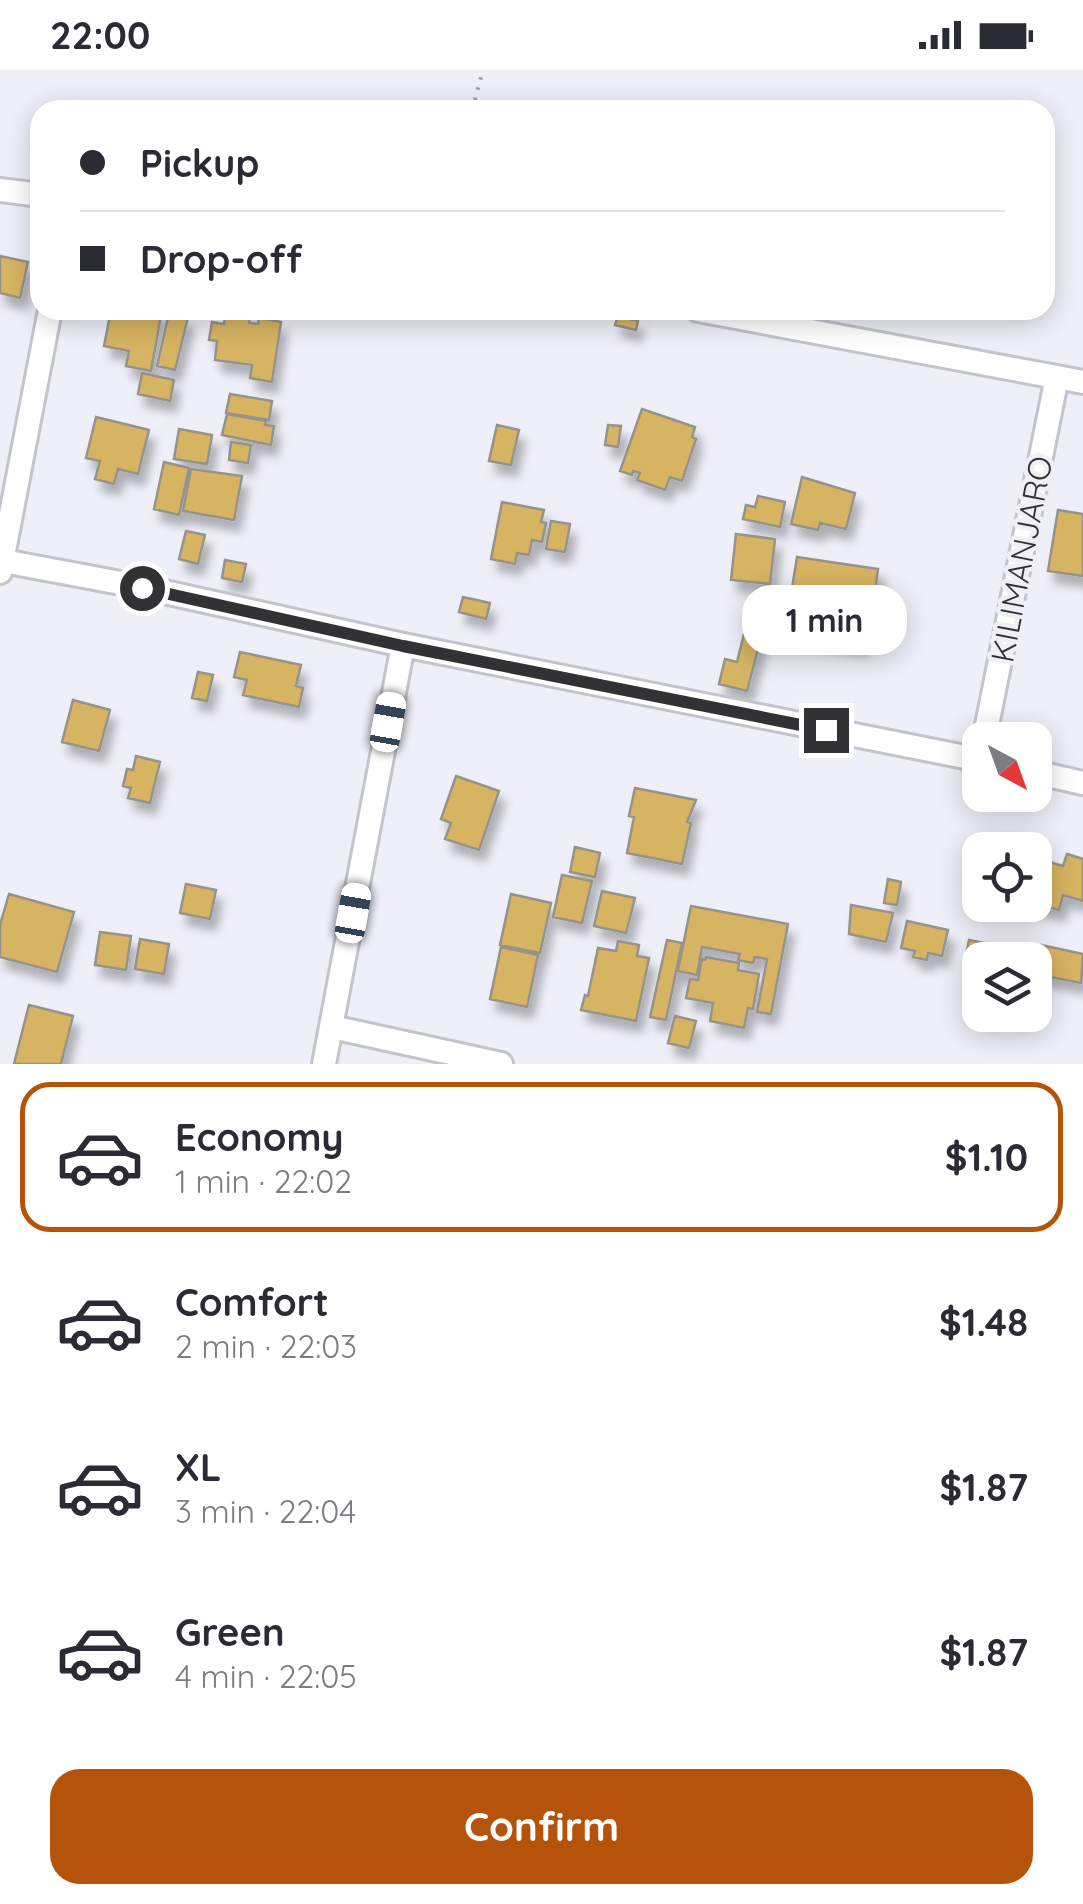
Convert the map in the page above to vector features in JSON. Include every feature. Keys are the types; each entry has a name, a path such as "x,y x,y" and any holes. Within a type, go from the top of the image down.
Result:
{"street":[{"path":"0,190 30,193"},
{"path":"48,320 2,568 160,591 403,646 962,755"},
{"path":"752,320 1083,382"},
{"name":"KILIMANJARO","path":"988,722 1057,377"},
{"path":"324,1064 403,646"},
{"path":"1052,776 1083,783"},
{"path":"332,1027 501,1064"}],"path":[{"path":"475,100 483,70"}],"building":[{"path":"0,256 28,262 20,298 0,293"},
{"path":"109,320 160,320 151,371 126,366 129,351 104,346"},
{"path":"167,320 187,320 175,370 157,366"},
{"path":"225,320 281,322 272,382 250,378 252,365 215,360 217,341 209,340 212,322 224,324"},
{"path":"617,320 638,321 636,330 615,325"},
{"path":"142,373 174,380 170,401 138,394"},
{"path":"230,394 272,401 269,420 226,413"},
{"path":"642,409 695,427 692,437 696,439 682,481 670,477 665,490 637,480 640,473 620,471"},
{"path":"227,414 274,426 271,445 222,435"},
{"path":"96,417 149,430 138,474 118,469 114,484 95,479 100,461 86,458"},
{"path":"497,425 519,430 511,465 489,461"},
{"path":"608,425 621,426 618,447 605,445"},
{"path":"179,429 212,435 207,464 174,459"},
{"path":"231,442 251,445 248,463 229,460"},
{"path":"164,462 189,468 179,515 154,509"},
{"path":"191,469 242,476 234,520 183,511"},
{"path":"802,477 855,493 846,529 820,523 818,530 791,524"},
{"path":"758,496 785,502 780,527 743,519 746,505 755,507"},
{"path":"502,502 544,510 542,542 532,540 529,555 517,553 515,564 491,559"},
{"path":"1058,510 1083,514 1083,576 1048,571"},
{"path":"551,521 570,524 565,552 546,549"},
{"path":"186,531 205,535 198,564 179,559"},
{"path":"736,534 775,539 770,584 731,580"},
{"path":"797,557 878,569 870,625 864,624 861,644 785,633"},
{"path":"225,560 246,564 242,582 222,578"},
{"path":"463,597 490,603 486,619 459,612"},
{"path":"750,610 767,614 747,691 719,684 725,659 737,662"},
{"path":"240,652 301,665 296,686 303,688 299,707 243,695 247,680 234,677"},
{"path":"198,672 213,675 207,701 192,698"},
{"path":"73,700 110,710 99,751 62,742"},
{"path":"136,756 160,762 150,803 128,798 131,788 123,786 127,769 133,770"},
{"path":"456,776 499,791 479,850 445,839 451,823 441,819"},
{"path":"635,788 696,800 687,822 691,823 682,864 627,853"},
{"path":"575,847 600,853 595,877 570,872"},
{"path":"1067,854 1083,859 1083,901 1063,895 1059,910 1052,908 1052,863 1063,866"},
{"path":"562,875 592,881 582,923 553,917"},
{"path":"888,879 901,882 897,905 884,903"},
{"path":"186,884 216,890 210,919 180,913"},
{"path":"602,891 635,898 626,933 594,926"},
{"path":"9,894 74,912 57,972 0,957 0,925"},
{"path":"511,894 551,903 540,953 500,945"},
{"path":"851,905 893,913 886,942 849,934"},
{"path":"691,906 788,924 771,1014 757,1012 767,959 755,957 753,963 738,960 740,954 702,947 697,975 678,971"},
{"path":"907,921 948,930 942,956 928,953 927,960 913,957 915,951 901,948"},
{"path":"100,932 131,936 126,970 95,965"},
{"path":"140,939 169,944 164,974 135,969"},
{"path":"667,940 682,943 666,1020 650,1017"},
{"path":"618,941 639,945 637,956 649,958 636,1021 581,1010 585,995 588,996 598,948 616,951"},
{"path":"501,947 538,955 527,1007 490,999"},
{"path":"1052,947 1083,954 1081,983 1052,977"},
{"path":"702,959 739,963 738,970 759,974 753,1009 748,1008 744,1028 710,1021 713,1003 686,998 690,979 698,980"},
{"path":"29,1005 73,1016 61,1064 14,1064"},
{"path":"675,1016 696,1021 689,1048 668,1043"}],"route":[{"path":"142,588 403,646 826,730"}]}
